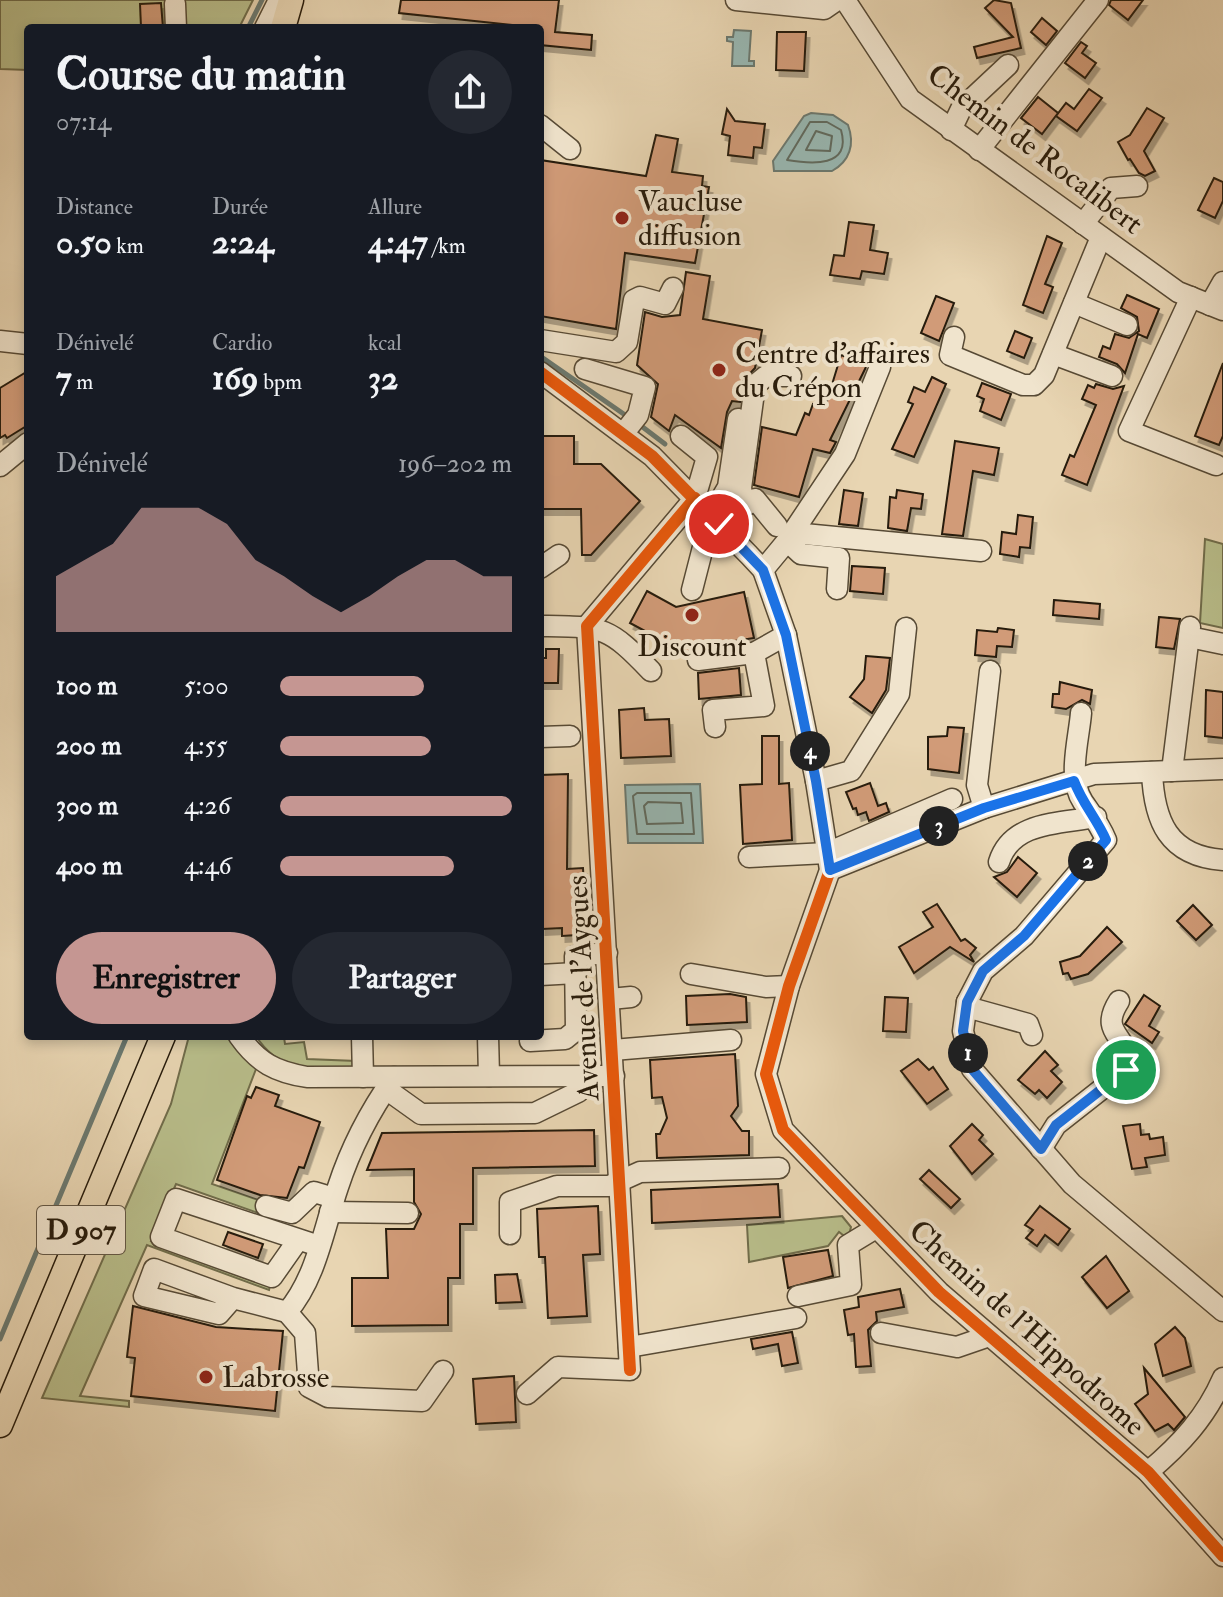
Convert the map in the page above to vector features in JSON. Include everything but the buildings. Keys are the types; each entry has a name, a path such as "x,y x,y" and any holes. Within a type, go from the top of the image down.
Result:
{"main road":[{"path":"284,24 291,0"},
{"path":"302,24 308,0"},
{"name":"D 907","path":"0,1425 161,1040"}],"street":[{"path":"267,24 279,0"},
{"path":"293,24 298,0"},
{"path":"736,0 824,9 837,0"},
{"name":"Chemin de Rocalibert","path":"845,0 910,99 1178,292 1208,304"},
{"path":"979,150 1098,0"},
{"path":"175,4 176,24"},
{"path":"951,130 961,109 1008,65"},
{"path":"544,128 570,149"},
{"path":"1083,224 1111,188 1137,186"},
{"path":"954,337 950,355 1023,385 1034,385 1044,375 1101,237"},
{"path":"1216,465 1129,431 1223,282"},
{"path":"544,341 616,352 627,342 634,300 640,297 665,304 673,288"},
{"path":"1074,303 1127,325"},
{"path":"0,341 24,344"},
{"path":"1053,354 1112,376"},
{"path":"763,570 782,534 845,454 880,367"},
{"path":"585,369 645,387 638,415 623,434"},
{"path":"544,375 652,456 763,570 786,635 829,862"},
{"path":"744,506 741,488 755,385 766,376 791,376"},
{"path":"544,389 562,388"},
{"path":"692,590 728,487 738,419"},
{"path":"587,626 695,498 707,457 681,436"},
{"path":"0,466 24,446"},
{"path":"715,520 755,499 801,554 839,558 837,589"},
{"path":"782,534 981,551"},
{"path":"544,565 559,555"},
{"path":"544,626 587,626 618,636 651,671"},
{"name":"Avenue de l'Aygues","path":"527,1394 558,1367 630,1370 620,1178 606,1076 613,1050 587,626"},
{"path":"816,781 851,771 899,694 906,628"},
{"path":"1223,644 1195,633 1162,772 1156,815 1166,834 1185,848 1211,859 1223,860"},
{"path":"698,660 754,653 786,635"},
{"path":"715,727 713,710 764,706 754,653"},
{"path":"984,808 977,785 990,671"},
{"path":"1081,713 1074,781 1082,801 1096,817 1106,840 1024,936 983,971 967,1002 963,1031 972,1069 1072,1184 1223,1311"},
{"path":"544,737 570,736"},
{"path":"749,857 829,862 1094,774 1223,769"},
{"path":"829,862 952,799"},
{"path":"999,862 1004,848 1018,834 1036,826 1096,817"},
{"name":"Chemin de l'Hippodrome","path":"829,862 789,986 766,1074 783,1130 939,1292 1148,1472 1223,1556"},
{"path":"544,1039 565,1039 576,1030 575,956 607,953"},
{"path":"544,975 576,973"},
{"path":"691,974 766,987 789,986"},
{"path":"610,999 631,997"},
{"path":"1041,1149 1056,1125 1126,1070 1129,1058 1124,1042 1111,1030 1110,1016 1119,1001"},
{"path":"967,1002 974,1009 1028,1024 1032,1035"},
{"path":"242,1040 250,1052 275,1072 307,1077 363,1077 390,1083 489,1076 606,1076"},
{"path":"362,1040 363,1077"},
{"path":"488,1040 489,1076"},
{"path":"530,1040 531,1076"},
{"path":"613,1050 731,1040"},
{"path":"390,1083 421,1114 535,1113 606,1076"},
{"path":"287,1312 301,1296 332,1205 369,1112 390,1083"},
{"path":"510,1234 510,1202 557,1186 609,1186 620,1178 640,1172 779,1168"},
{"path":"266,1206 292,1213 314,1192 332,1205 408,1213"},
{"path":"298,1240 272,1277 161,1237 176,1199 319,1246"},
{"path":"798,1296 851,1285 848,1245 876,1228"},
{"path":"233,1298 287,1312 305,1333 309,1387 328,1397 422,1401 443,1371"},
{"path":"629,1347 796,1318"},
{"path":"881,1333 957,1347 989,1336"},
{"path":"1148,1472 1177,1447 1201,1419 1223,1378"},
{"path":"1201,1419 1223,1422"}],"green space":[{"path":"0,0 253,0 241,24 24,24 24,70 0,69"},
{"path":"1205,539 1223,544 1223,628 1200,623"},
{"path":"188,1040 233,1040 235,1047 256,1069 212,1184 264,1202 258,1213 176,1184 151,1241 270,1286 269,1290 147,1245 80,1396 129,1401 129,1407 42,1398 171,1104"},
{"path":"259,1040 284,1040 285,1044 304,1042 307,1059 356,1061 353,1067 298,1066 287,1063 266,1049"},
{"path":"842,1216 851,1227 848,1239 839,1232 828,1246 749,1262 747,1225"}],"water":[{"path":"734,30 751,31 749,61 754,61 754,66 732,66 733,42 727,41 727,37 733,37"},
{"path":"811,113 833,115 848,125 851,145 847,157 832,171 774,171 773,161 804,116"},
{"path":"700,784 703,843 628,843 625,785"}],"waterway":[{"path":"250,24 262,0"},
{"path":"544,359 628,417"},
{"path":"636,422 665,444"},
{"path":"0,1339 125,1040"}],"cycle path":[{"path":"544,375 652,456 763,570 786,635 816,781 830,870 789,986 766,1074 783,1130 939,1292 1148,1472 1223,1556"},
{"path":"630,1370 587,626 695,498"}],"place":[{"name":"Vaucluse diffusion","path":"622,218"},
{"name":"Centre d'affaires du Crépon","path":"719,370"},
{"name":"Discount","path":"692,615"},
{"name":"Labrosse","path":"206,1377"}],"route":[{"path":"719,524 763,570 786,635 816,781 830,870 984,808 1074,781 1082,801 1096,817 1106,840 1024,936 983,971 967,1002 963,1031 972,1069 1041,1149 1056,1125 1126,1070"}]}
